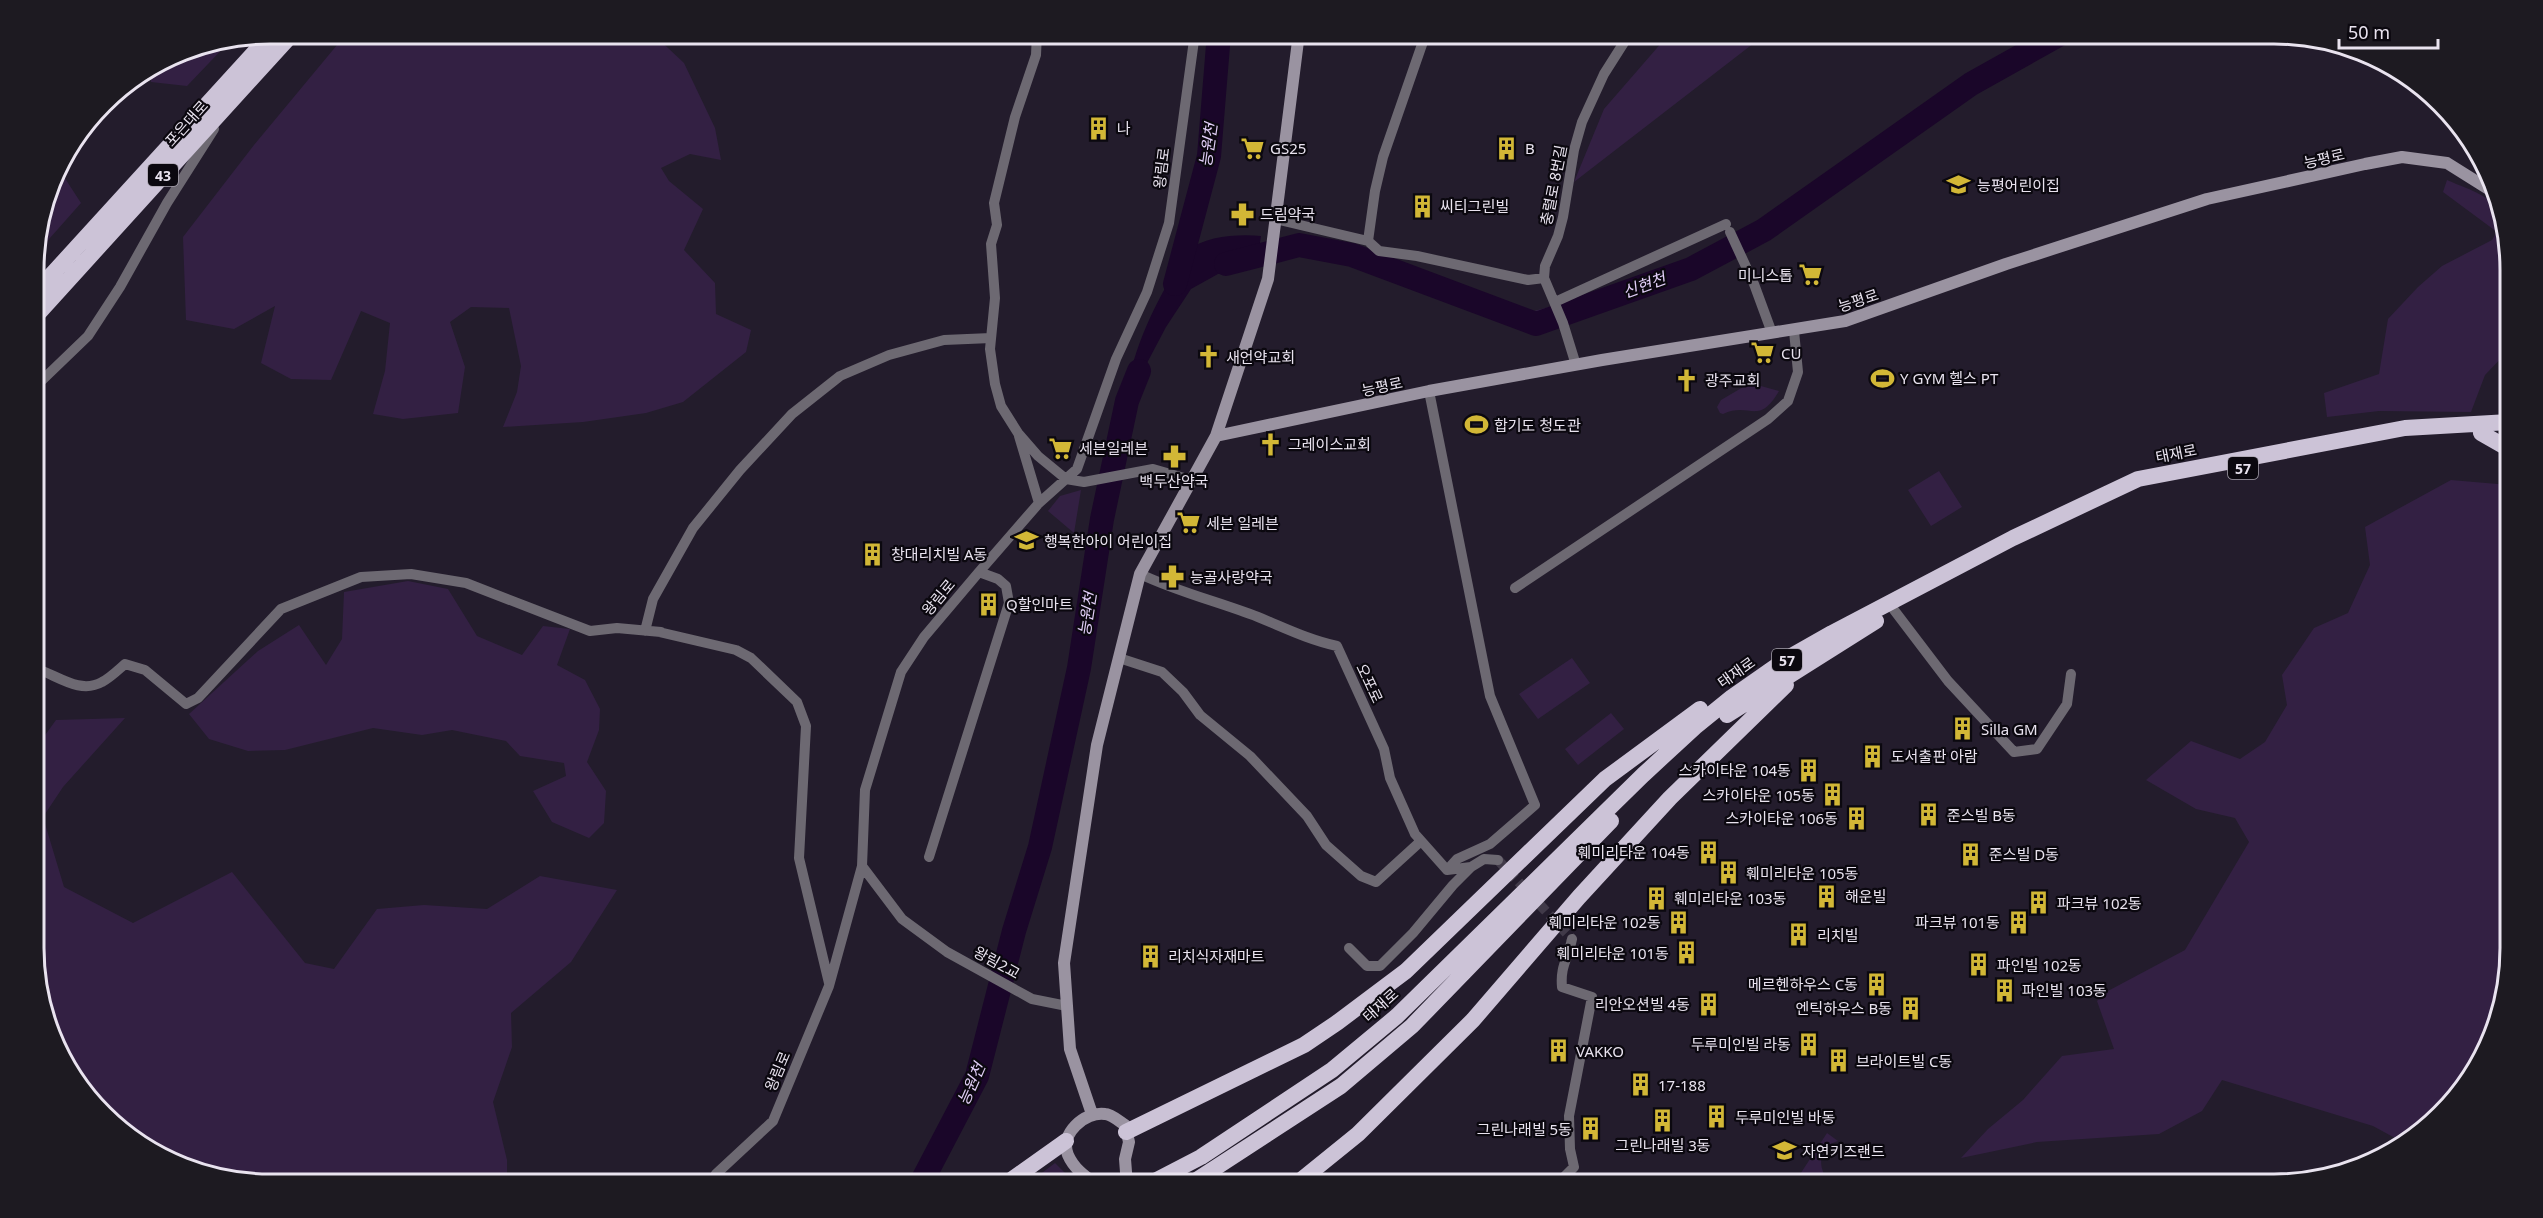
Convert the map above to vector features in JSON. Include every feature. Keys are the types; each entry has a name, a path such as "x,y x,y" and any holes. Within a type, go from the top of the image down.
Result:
{"highway":[{"name":"포은대로","path":"44,283 262,44"},
{"name":"포은대로","path":"44,307 283,44"},
{"path":"44,273 77,245"},
{"name":"태재로","path":"1168,1174 1201,1157 1332,1070 1389,1023 1695,727 1741,690 2013,538 2138,479 2405,428 2500,422"},
{"name":"태재로","path":"1207,1174 1341,1086 1412,1026 1647,784 1704,732 1835,638 2016,546 2144,489 2275,461 2403,439 2500,432"},
{"path":"2481,433 2500,444"},
{"path":"1126,1132 1304,1045 1338,1022 1406,971 1605,779 1742,678 1804,641 1835,638"},
{"path":"1309,1174 1358,1134 1473,1020 1632,839 1750,717 1835,638"},
{"path":"1020,1174 1066,1141"}],"main road":[{"path":"1092,1114 1070,1049 1064,963 1097,745 1140,574 1216,436 1268,279 1298,44"},
{"name":"능평로","path":"1216,436 1430,391 1845,321 2006,264 2207,199 2365,164 2402,157 2447,163 2483,186"},
{"path":"1083,1174 1067,1154 1066,1141 1073,1127 1092,1114 1107,1114 1125,1125 1129,1142 1125,1159 1126,1174"}],"street":[{"path":"1036,44 1036,55 1015,117 994,203 997,225 991,244 995,298 991,338 995,384 1001,406 1018,433 1038,456 1066,479 1084,482 1149,469 1191,480"},
{"name":"왕림로","path":"716,1174 773,1121 829,986 862,866 865,790 902,672 924,637 979,572 1039,503 1077,469 1116,359 1147,292 1167,230 1193,44"},
{"path":"1368,242 1375,191 1383,157 1422,44"},
{"name":"충렬로 8번길","path":"1544,278 1545,266 1561,226 1567,201 1572,158 1582,122 1600,81 1623,44"},
{"path":"44,378 88,336 120,287 166,202 235,97"},
{"path":"1275,219 1368,242 1379,251 1417,256 1528,280 1544,278 1563,323 1576,365"},
{"path":"1556,305 1728,228 1754,284 1772,333"},
{"path":"1515,588 1768,419 1788,401 1798,372 1794,331"},
{"path":"645,631 653,598 693,528 740,470 792,414 840,376 889,355 944,340 991,338"},
{"path":"1430,391 1490,696 1535,805 1490,844 1457,859 1447,870"},
{"path":"1018,433 1039,503"},
{"path":"929,857 1009,603 1006,586 998,579 979,572"},
{"path":"44,671 76,687 101,684 125,664 145,670 186,704 198,698 281,609 360,577 411,574 466,583 590,631 617,628 660,632 736,650 751,658 797,702 806,726 799,858 829,986"},
{"name":"오포로","path":"1140,574 1257,617 1315,642 1337,646 1384,749 1390,778 1415,834 1447,870"},
{"path":"1894,610 1948,681 2014,752 2037,749 2067,704 2071,674"},
{"path":"1119,658 1162,672 1183,692 1200,715 1250,756 1307,816 1326,845 1361,876 1376,882 1422,841"},
{"path":"1349,948 1367,966 1380,966 1413,933 1471,867 1484,859 1498,860"},
{"name":"왕림2교","path":"862,866 902,919 947,952 1032,999 1067,1006"},
{"path":"1447,870 1471,867"},
{"path":"1567,1174 1574,1167 1570,1149 1569,1116 1592,997 1562,987 1561,971 1572,939"}],"shaded area":[{"path":"338,44 664,44 684,63 715,128 721,160 690,154 661,168 669,181 703,209 684,250 715,283 716,314 751,330 746,352 683,402 646,413 583,422 503,427 517,392 521,366 509,308 471,307 450,322 465,367 458,413 403,419 373,414 385,371 390,323 361,311 331,380 291,379 261,363 275,306 234,329 186,320 183,237 254,145"},
{"path":"1660,44 1753,44 1574,182 1604,109"},
{"path":"223,49 187,86 151,82 151,78 170,67"},
{"path":"64,177 81,203 45,244 51,211"},
{"path":"2447,180 2486,198 2492,211 2496,231 2443,192"},
{"path":"2496,233 2500,270 2500,359 2485,375 2471,412 2379,411 2327,417 2324,393 2379,374 2388,319 2418,287 2442,266 2492,240"},
{"path":"1242,235 1261,236 1257,262 1218,274 1191,289 1166,327 1127,401 1121,430 1127,388 1136,352 1181,257 1194,246 1212,239"},
{"path":"1294,236 1334,250 1287,240"},
{"path":"1287,240 1307,246 1286,255 1284,254"},
{"path":"1466,296 1490,304 1534,311 1553,306 1555,316 1536,323"},
{"path":"1750,383 1779,391 1772,402 1759,411 1740,410 1720,413 1717,407 1721,400"},
{"path":"1939,471 1962,507 1931,526 1908,490"},
{"path":"2451,480 2500,484 2500,948 2498,978 2492,1007 2476,1048 2461,1074 2433,1108 2411,1128 2395,1138 2373,1126 2222,1080 2202,1111 2159,1134 2037,1142 1961,1158 1988,1129 2023,1100 2062,1056 2114,1049 2097,1001 2106,992 2185,950 2249,842 2235,818 2196,809 2146,780 2191,741 2240,759 2265,742 2287,705 2282,675 2314,628 2348,613 2370,565 2365,527"},
{"path":"1081,490 1074,533 1048,511 1060,496"},
{"path":"408,581 448,589 477,636 522,655 543,626 570,629 557,665 585,680 600,709 599,730 587,762 606,791 604,823 589,838 552,822 533,791 566,776 564,763 520,756 506,741 452,730 422,735 373,728 285,750 248,751 209,739 189,714 258,651 299,625 326,665 342,639 344,592"},
{"path":"1572,658 1590,683 1538,719 1519,694"},
{"path":"1611,713 1624,729 1578,765 1565,749"},
{"path":"125,718 63,787 44,816 44,737 56,720"},
{"path":"44,820 64,887 133,923 232,872 305,963 334,969 377,909 424,905 487,909 540,876 617,890 571,962 511,1013 512,1047 493,1102 507,1160 507,1174 240,1173 211,1167 183,1157 132,1128 90,1086 67,1048 51,1007 44,963"},
{"path":"1827,1133 1838,1141 1825,1146 1821,1162 1824,1174 1800,1174"},
{"path":"1055,1163 1066,1174 1040,1174"}],"waterway":[{"name":"능원천","path":"1175,284 1209,156 1218,44"},
{"name":"신현천","path":"1226,264 1299,245 1352,255 1536,324 1691,269 1764,230 1971,84 2042,44"},
{"name":"능원천","path":"926,1174 977,1076 1014,931 1040,847 1079,668 1102,519 1127,401 1139,371"}],"tunnel":[{"path":"1498,860 1572,939"}],"place":[{"name":"나","path":"1099,128"},
{"name":"GS25","path":"1252,148"},
{"name":"B","path":"1507,148"},
{"name":"능평어린이집","path":"1959,185"},
{"name":"씨티그린빌","path":"1422,206"},
{"name":"드림약국","path":"1242,214"},
{"name":"미니스톱","path":"1811,275"},
{"name":"CU","path":"1763,353"},
{"name":"새언약교회","path":"1208,357"},
{"name":"Y GYM 헬스 PT","path":"1882,378"},
{"name":"광주교회","path":"1687,380"},
{"name":"합기도 청도관","path":"1476,425"},
{"name":"그레이스교회","path":"1270,444"},
{"name":"세븐일레븐","path":"1061,448"},
{"name":"백두산약국","path":"1174,457"},
{"name":"세븐 일레븐","path":"1188,523"},
{"name":"행복한아이 어린이집","path":"1026,541"},
{"name":"창대리치빌 A동","path":"873,554"},
{"name":"능골사랑약국","path":"1172,577"},
{"name":"Q할인마트","path":"988,604"},
{"name":"Silla GM","path":"1963,729"},
{"name":"도서출판 아람","path":"1873,756"},
{"name":"스카이타운 104동","path":"1809,770"},
{"name":"스카이타운 105동","path":"1833,795"},
{"name":"준스빌 B동","path":"1929,815"},
{"name":"스카이타운 106동","path":"1856,818"},
{"name":"훼미리타운 104동","path":"1708,852"},
{"name":"준스빌 D동","path":"1971,854"},
{"name":"훼미리타운 105동","path":"1728,873"},
{"name":"해운빌","path":"1827,896"},
{"name":"훼미리타운 103동","path":"1656,898"},
{"name":"파크뷰 102동","path":"2039,903"},
{"name":"훼미리타운 102동","path":"1679,922"},
{"name":"파크뷰 101동","path":"2018,922"},
{"name":"리치빌","path":"1799,935"},
{"name":"훼미리타운 101동","path":"1687,953"},
{"name":"리치식자재마트","path":"1150,956"},
{"name":"파인빌 102동","path":"1979,965"},
{"name":"메르헨하우스 C동","path":"1876,984"},
{"name":"파인빌 103동","path":"2004,990"},
{"name":"리안오션빌 4동","path":"1708,1004"},
{"name":"엔틱하우스 B동","path":"1910,1008"},
{"name":"두루미인빌 라동","path":"1809,1044"},
{"name":"VAKKO","path":"1558,1051"},
{"name":"브라이트빌 C동","path":"1838,1061"},
{"name":"17-188","path":"1640,1085"},
{"name":"두루미인빌 바동","path":"1717,1117"},
{"name":"그린나래빌 3동","path":"1663,1121"},
{"name":"그린나래빌 5동","path":"1590,1129"},
{"name":"자연키즈랜드","path":"1784,1151"}]}
